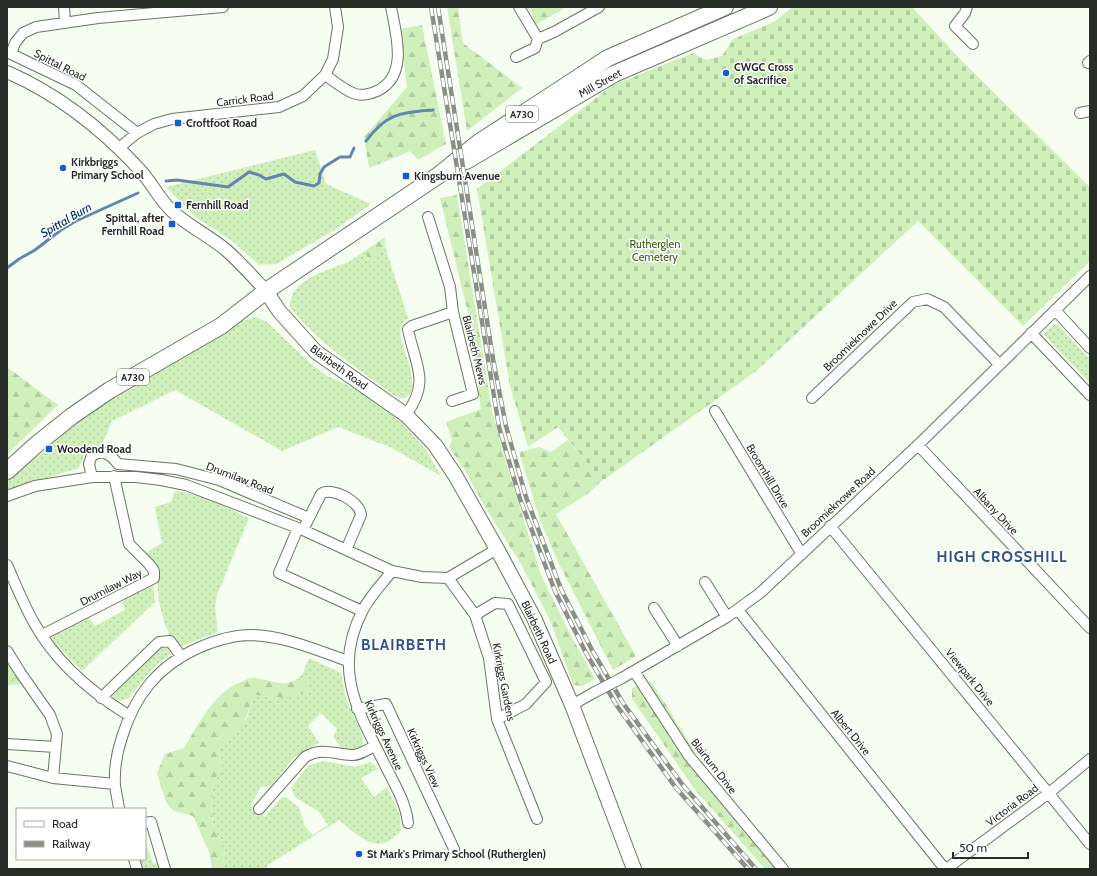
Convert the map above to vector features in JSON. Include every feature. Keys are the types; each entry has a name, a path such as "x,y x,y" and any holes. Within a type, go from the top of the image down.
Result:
{"main road":[{"name":"Mill Street","path":"266,291 439,175 478,142 608,58 725,7"},
{"name":"Mill Street","path":"439,175 485,152 614,74 769,7"},
{"path":"691,23 706,34"},
{"name":"Blairbeth Road","path":"266,291 279,311 316,352 406,415 435,445 498,549 535,620 572,705 634,869"},
{"name":"A730","path":"7,472 37,444 72,416 110,390 221,326 266,291"}],"street":[{"path":"64,7 65,22"},
{"path":"96,7 98,18"},
{"path":"9,53 23,33 36,27 98,18 223,7"},
{"name":"Carrick Road","path":"119,148 137,133 154,124 172,119 279,107 303,96 325,75 333,59 338,27 335,7"},
{"path":"325,75 355,94 369,94 388,86 398,66 397,43 392,7"},
{"path":"519,7 538,39"},
{"path":"516,57 534,48 538,39 554,32 599,7"},
{"path":"967,7 965,13 955,26 973,44"},
{"name":"Spittal Road","path":"9,53 76,85 137,133"},
{"path":"7,72 23,79 82,115 119,148 142,172 170,209 186,223 225,249 266,291"},
{"path":"1080,113 1090,111"},
{"name":"Blairbeth Mews","path":"428,216 450,287 453,312 473,394 452,401"},
{"name":"Broomieknowe Road","path":"572,705 622,678 727,617 760,592 918,444 1090,276"},
{"name":"Broomieknowe Drive","path":"812,398 913,302 927,299 944,307 999,364"},
{"path":"1055,310 1090,348"},
{"name":"Blairbeth Mews","path":"406,415 414,404 419,390 420,371 408,330 412,326 453,312"},
{"path":"1031,333 1090,395"},
{"name":"Broomhill Drive","path":"715,411 801,553"},
{"name":"Albany Drive","path":"918,444 1090,628"},
{"name":"Drumilaw Road","path":"92,477 89,464 92,454 102,452 110,456 118,464 176,469 219,480 309,518"},
{"path":"7,496 35,486 92,477 114,476 149,478 186,485 301,529 392,571 422,577 448,578 498,549"},
{"name":"Drumilaw Way","path":"42,635 154,578 154,571 149,564 129,544 114,476"},
{"path":"346,550 361,515 361,509 357,504 330,490 325,491 321,494 309,518 301,529 279,573 362,611"},
{"name":"Viewpark Drive","path":"830,526 1090,844"},
{"path":"7,565 33,621 42,635 69,668 101,698 128,716"},
{"name":"Kirkriggs Avenue","path":"392,571 362,611 350,638 348,661 350,682 357,708 402,799 408,823"},
{"name":"Kirkriggs Gardens","path":"448,578 475,615 489,658 497,719 537,819"},
{"path":"705,582 727,617"},
{"path":"475,615 495,603 508,604 546,682 526,704 497,719"},
{"path":"654,608 678,646"},
{"name":"Albert Drive","path":"738,610 946,869"},
{"path":"119,808 115,784 118,751 128,716 140,695 150,683 181,656 205,645 227,638 249,635 272,636 348,661"},
{"path":"101,698 159,642 170,641 181,656"},
{"path":"7,651 50,715 57,734 53,778"},
{"name":"Blairtum Drive","path":"634,671 689,756 783,869"},
{"name":"Kirkriggs View","path":"357,708 386,704 454,849"},
{"path":"7,744 56,747"},
{"path":"259,809 305,757 310,754 323,750 352,755 375,746"},
{"name":"Victoria Road","path":"946,869 1049,793 1090,760"},
{"path":"7,766 53,778 115,784"},
{"path":"146,823 151,822 165,869"}],"green space":[{"path":"447,7 458,7 463,43 522,88 467,131"},
{"path":"530,7 567,7 535,25"},
{"name":"Rutherglen Cemetery","path":"793,7 912,7 962,61 1090,187 1090,261 1023,326 918,221 755,372 602,481 558,427 528,447 510,386 477,189 613,85 693,53 706,60 722,56 733,39 774,22"},
{"path":"422,25 446,144 418,160 411,151 369,168 364,137 407,87 400,29"},
{"path":"315,150 326,184 371,204 333,231 276,264 259,265 231,240 195,217 166,187"},
{"path":"457,195 492,411 541,575 568,630 595,679 582,686 573,685 551,622 521,564 485,507 466,472 449,447 452,441 446,422 481,409 470,321 440,198"},
{"path":"385,237 385,246 373,262 368,262 366,250"},
{"path":"385,246 408,318 401,324 401,339 412,377 412,384 411,391 408,396 403,398 394,395 339,355 314,333 290,307 291,298 296,290 311,277 348,262 366,250 368,262 373,262"},
{"path":"256,317 267,322 311,364 327,376 359,390 402,423 426,450 441,476 390,447 338,427 282,451 175,390 112,421 102,445 86,450 79,468 7,490 7,480 21,466 42,453 79,418 235,323"},
{"path":"1054,324 1057,324 1090,359 1090,383 1043,334"},
{"path":"7,367 58,405 7,454"},
{"path":"568,440 602,480 589,493 556,514 636,656 613,670 558,562 540,520 519,452 539,447 551,452"},
{"path":"175,491 185,492 204,498 249,518 217,595 215,606 218,632 182,646 179,646 171,638 165,625 159,602 156,570 146,553 162,543 155,507 171,502"},
{"path":"153,584 155,602 82,671 54,643 52,637 54,634 88,617 95,626 125,610 122,603 125,598"},
{"path":"162,645 168,645 172,653 153,668 128,699 118,701 111,695"},
{"path":"7,657 23,684 7,685"},
{"path":"309,658 341,673 347,700 363,740 362,745 360,749 356,750 342,749 333,737 337,729 321,713 308,726 319,743 293,758 271,786 261,787 251,804 265,817 282,797 287,798 299,807 305,827 313,835 328,825 318,811 295,797 291,788 308,766 323,761 355,767 370,762 378,769 361,778 374,797 387,787 400,815 401,830 393,838 385,842 369,842 361,838 339,820 268,865 266,869 222,869 225,849 214,830 211,807 213,785 222,765 218,745 246,720 255,695 276,698 310,687 302,675"},
{"path":"302,675 310,687 308,692 276,698 255,695 243,725 218,746 222,765 213,785 211,807 214,830 225,849 222,869 212,869 209,852 193,816 173,811 166,802 157,773 165,754 184,748 201,719 215,701 231,687 250,678 284,683 296,680"},
{"path":"651,681 694,750 702,780 776,869 765,869 696,791 632,699 632,688"},
{"path":"146,843 153,864 159,862 161,869 142,869 139,860 146,860"}],"waterway":[{"name":"Spittal Burn","path":"366,141 381,125 395,116 411,112 433,110"},
{"name":"Spittal Burn","path":"166,181 177,180 228,187 249,172 266,179 284,174 295,182 314,186 319,183 320,174 324,167 340,157 350,157 354,148"},
{"name":"Spittal Burn","path":"7,268 76,221 138,193"}],"railway":[{"path":"431,7 499,427 520,499 555,591 586,653 617,706 676,788 748,869"},
{"path":"438,7 493,359 506,426 526,497 561,589 592,650 623,703 682,784 756,869"}],"place":[{"name":"CWGC Cross of Sacrifice","path":"726,73"},
{"name":"Croftfoot Road","path":"178,123"},
{"name":"Kirkbriggs Primary School","path":"63,168"},
{"name":"Kingsburn Avenue","path":"406,176"},
{"name":"Fernhill Road","path":"178,205"},
{"name":"Spittal, after Fernhill Road","path":"172,224"},
{"name":"Woodend Road","path":"49,449"},
{"name":"St Mark's Primary School (Rutherglen)","path":"359,854"}],"district":[{"name":"HIGH CROSSHILL","path":"1002,557"},
{"name":"BLAIRBETH","path":"404,645"}]}
